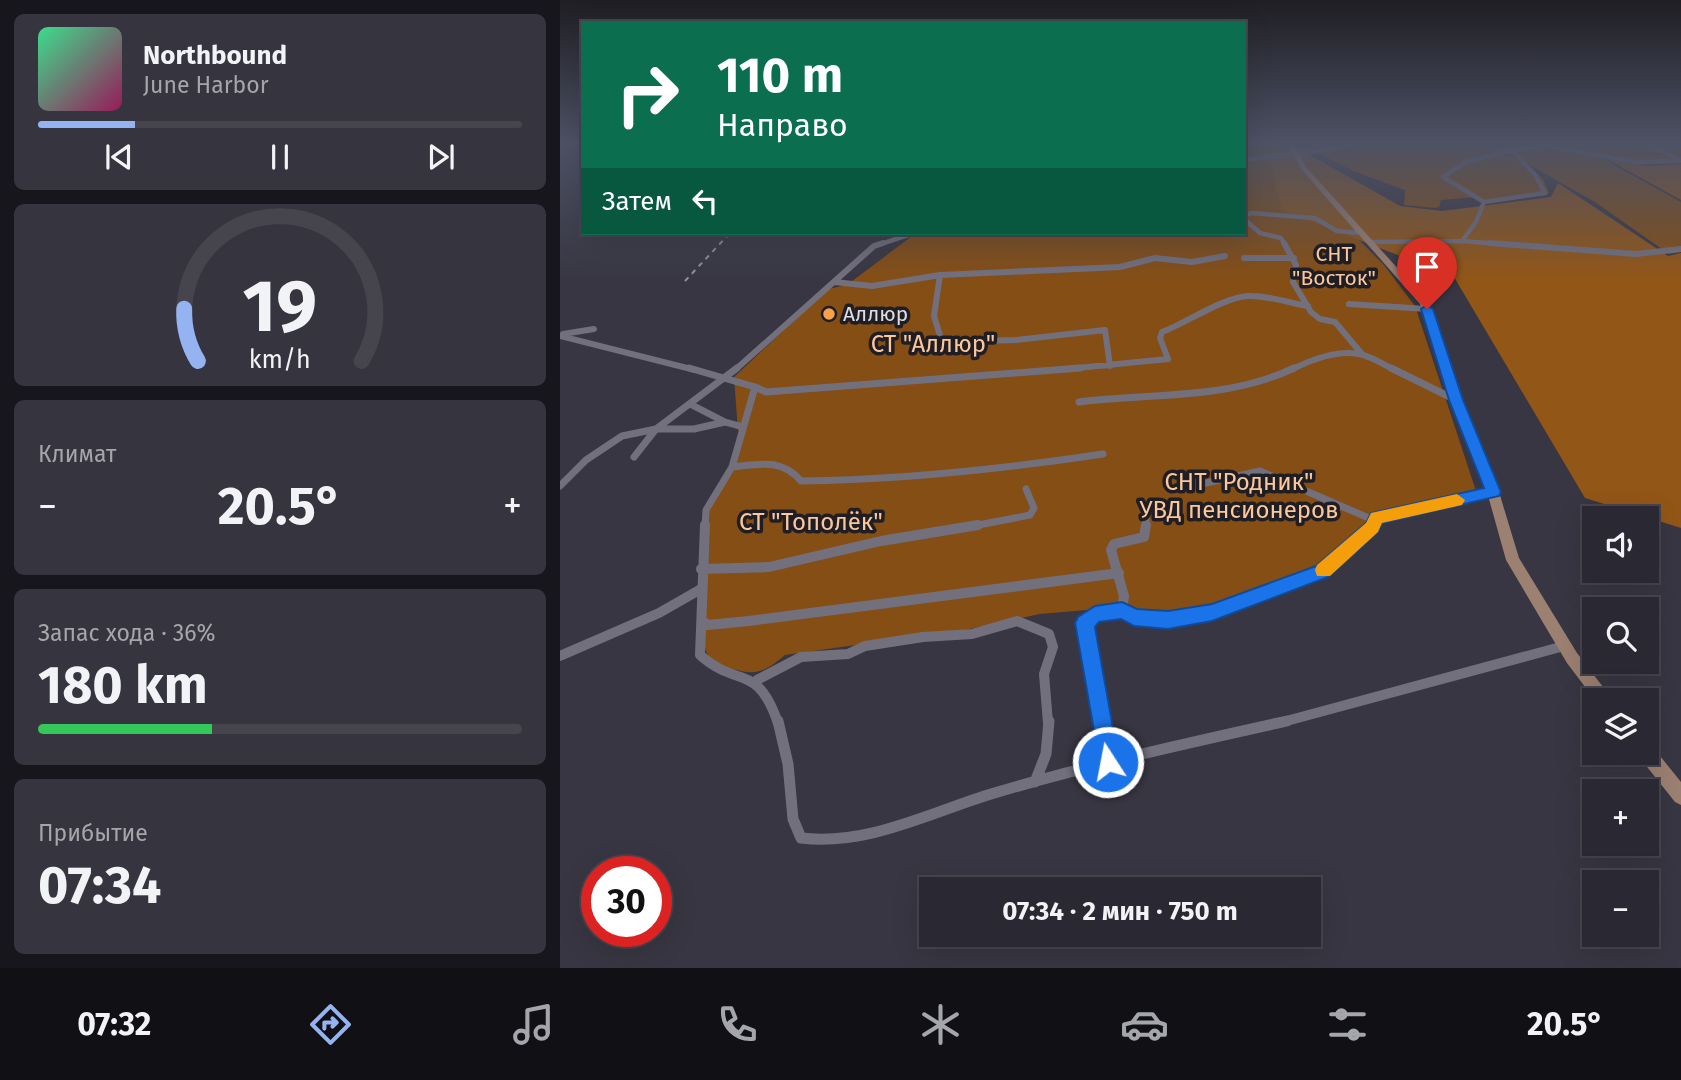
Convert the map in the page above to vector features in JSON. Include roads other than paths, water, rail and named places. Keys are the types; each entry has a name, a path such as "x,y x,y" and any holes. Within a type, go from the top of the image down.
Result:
{"street":[{"path":"1322,189 1409,283 1427,309 1456,400 1493,492 1513,561 1564,646 1596,688"},
{"path":"1463,189 1484,202 1545,194 1543,189"},
{"path":"1462,241 1476,222 1484,202"},
{"path":"1246,216 1251,213 1315,218 1337,231 1362,233"},
{"path":"1246,220 1251,228 1270,237 1281,238 1294,258 1293,282 1320,319 1335,322 1362,354 1456,400"},
{"path":"634,457 656,429 727,377 874,246 908,235"},
{"path":"1370,242 1462,241 1590,253 1652,254 1681,249"},
{"path":"834,282 846,287 866,288 906,278 1120,267 1155,258 1192,262 1225,256"},
{"path":"1244,258 1294,258"},
{"path":"940,275 934,316 942,342 1016,340 1105,330 1110,366"},
{"path":"560,335 727,377 766,392 1110,366 1168,359 1160,338 1162,332 1186,323 1193,316 1220,309 1231,300 1262,297 1308,306"},
{"path":"1349,304 1427,309"},
{"path":"560,335 594,329"},
{"path":"1079,402 1125,396 1204,394 1270,380 1307,362 1342,354 1362,354"},
{"path":"755,387 732,467 706,510 699,612 702,621 700,655 712,668 757,680 766,692 775,716 789,776 791,820 801,838 825,841 855,839 1035,782 1108,762 1287,721 1564,646"},
{"path":"690,404 725,422 743,427"},
{"path":"560,486 586,460 622,436 656,429 694,429 725,422"},
{"path":"732,467 781,463 792,468 801,481 838,482 955,473 1103,454"},
{"path":"1206,483 1260,471 1371,519 1493,492"},
{"path":"701,569 722,572 765,569 883,541 1031,515 1034,508 1026,489"},
{"path":"1122,611 1119,573 1111,550 1114,544 1144,537 1147,513"},
{"path":"1108,762 1085,623 1095,614 1122,611 1134,617 1168,620 1212,612 1276,589 1322,572 1372,528 1377,518"},
{"path":"702,621 708,625 749,621 1119,573"},
{"path":"560,656 659,613 701,589"},
{"path":"757,680 801,657 848,654 865,646 923,637 972,634 1017,621 1049,634 1053,647 1044,674 1049,716 1046,754 1035,782"},
{"path":"1656,765 1681,796"}],"railway":[{"path":"685,281 728,235"}],"place":[{"name":"Аллюр","path":"829,314"}],"park label":[{"name":"СНТ \"Восток\"","path":"1334,266"},
{"name":"СТ \"Аллюр\"","path":"933,344"},
{"name":"СНТ \"Родник\" УВД пенсионеров","path":"1239,496"},
{"name":"СТ \"Тополёк\"","path":"811,522"}]}
